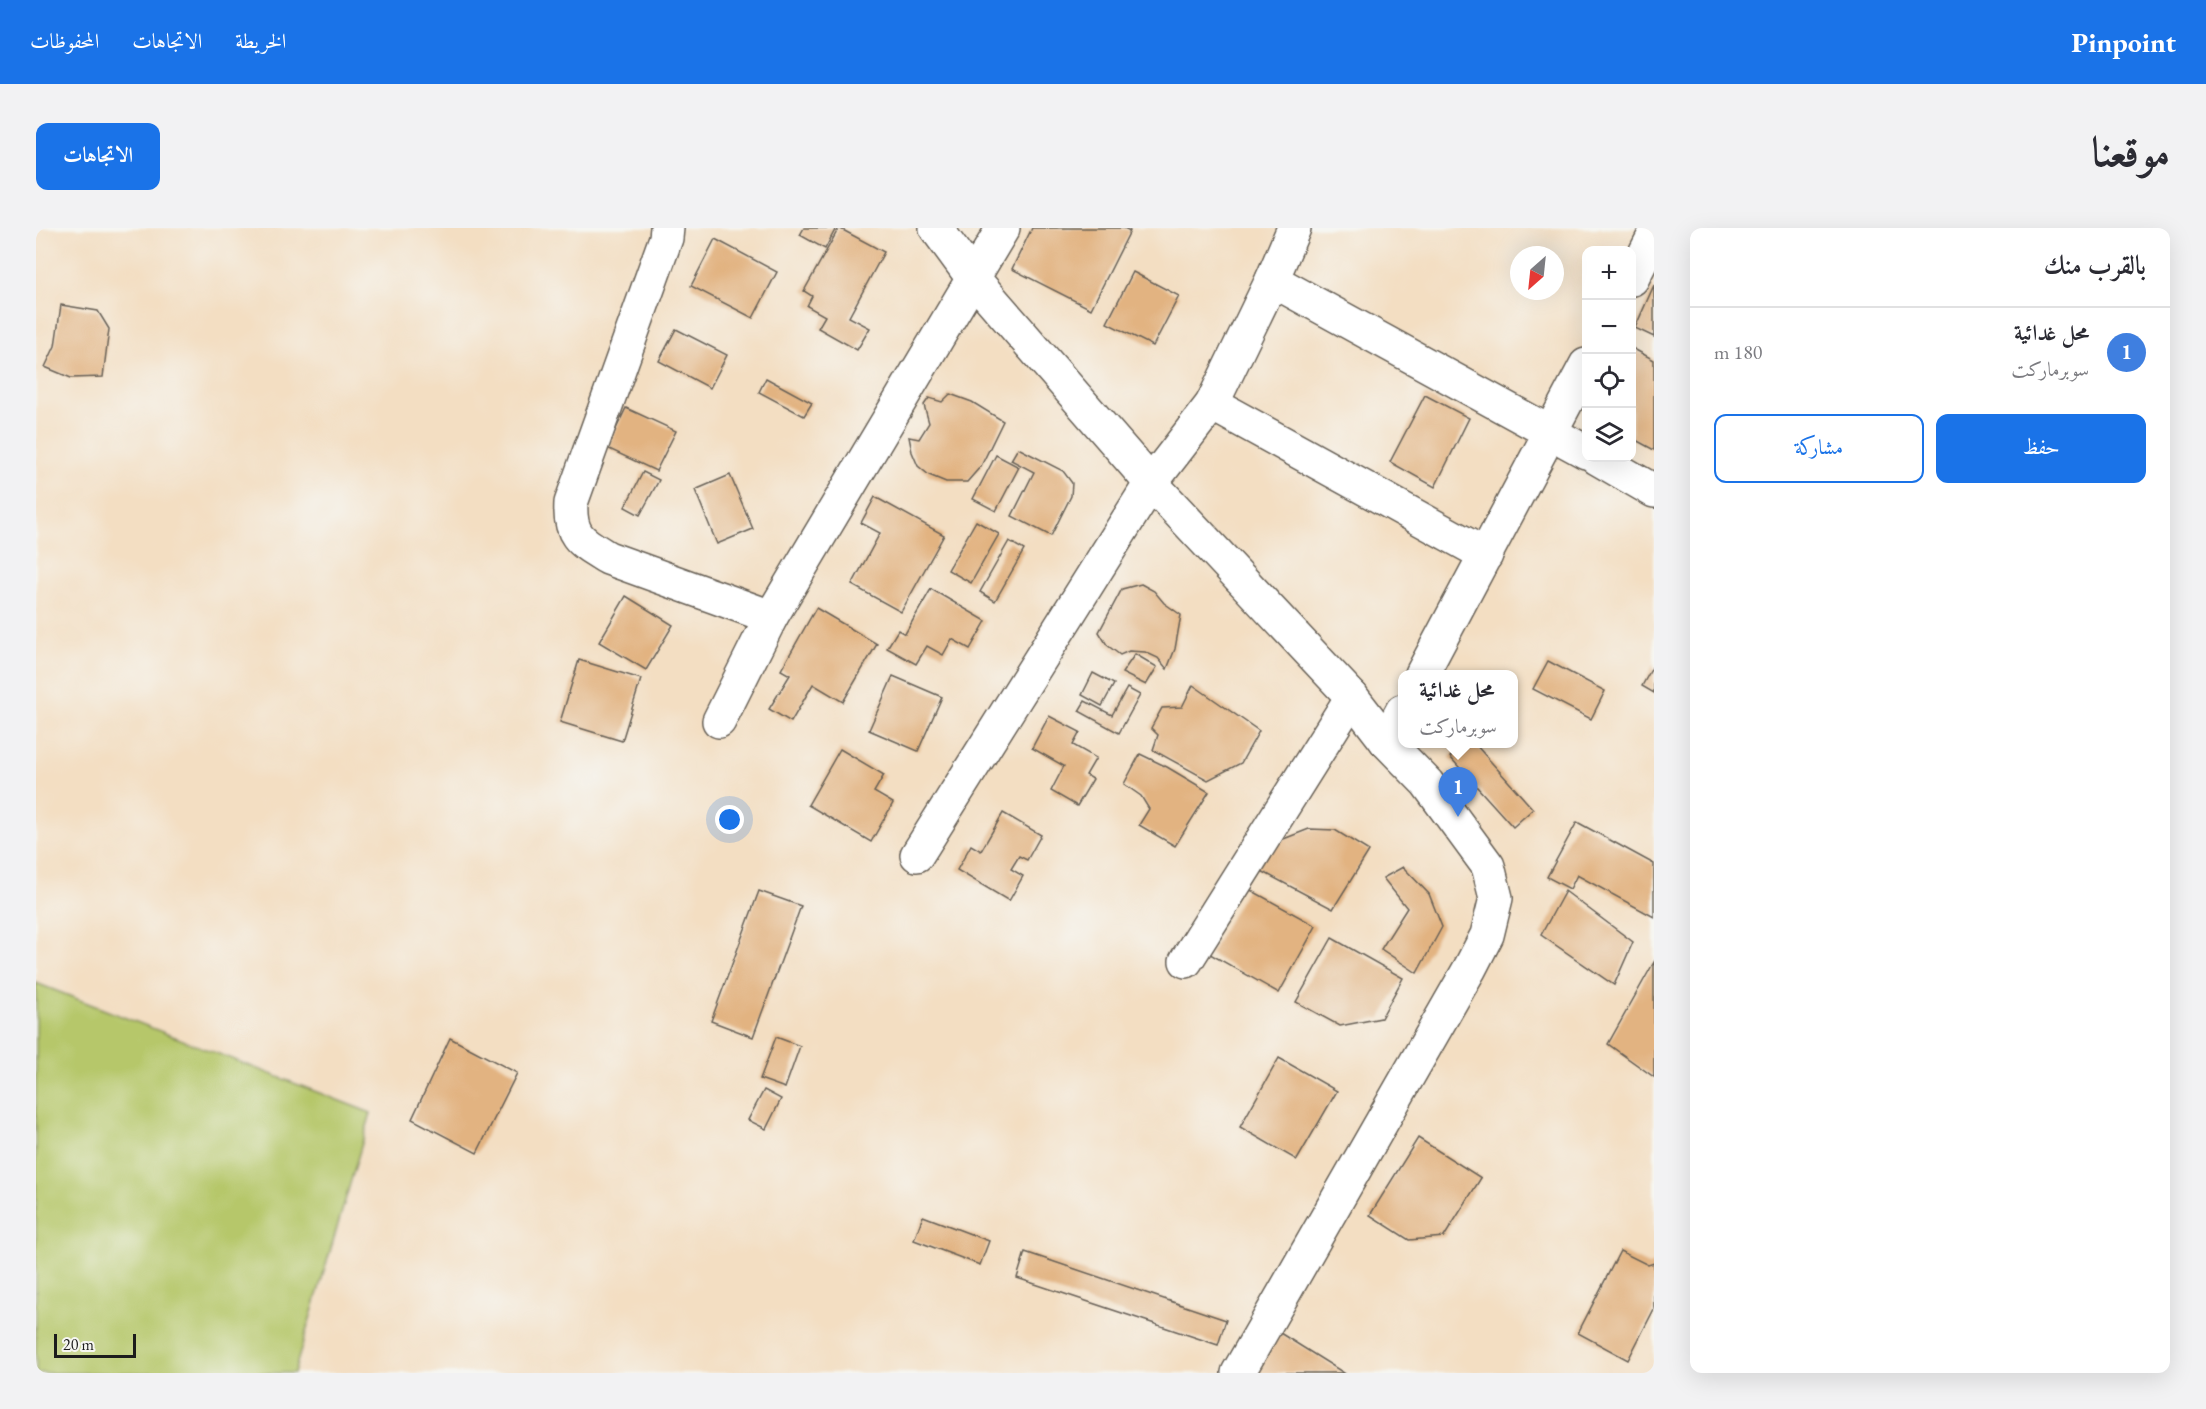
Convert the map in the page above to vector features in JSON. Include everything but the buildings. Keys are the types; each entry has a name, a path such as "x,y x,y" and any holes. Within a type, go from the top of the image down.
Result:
{"street":[{"path":"667,228 666,238 571,503 570,518 574,532 589,546 609,558 771,617"},
{"path":"936,228 972,277 1151,483 1352,697 1386,741 1427,783 1488,866 1496,898 1487,935 1470,969 1238,1373"},
{"path":"719,721 771,617 1003,228"},
{"path":"917,855 1151,483 1212,404 1272,280 1294,228"},
{"path":"1636,271 1654,236"},
{"path":"1272,280 1582,449"},
{"path":"1425,670 1582,375"},
{"path":"1212,404 1486,555"},
{"path":"1604,462 1654,491"},
{"path":"1186,961 1352,697"},
{"path":"1386,741 1398,718"}],"green space":[{"path":"36,983 371,1113 294,1373 36,1373"}],"place":[{"name":"محل غدائية","path":"1458,817"}]}
